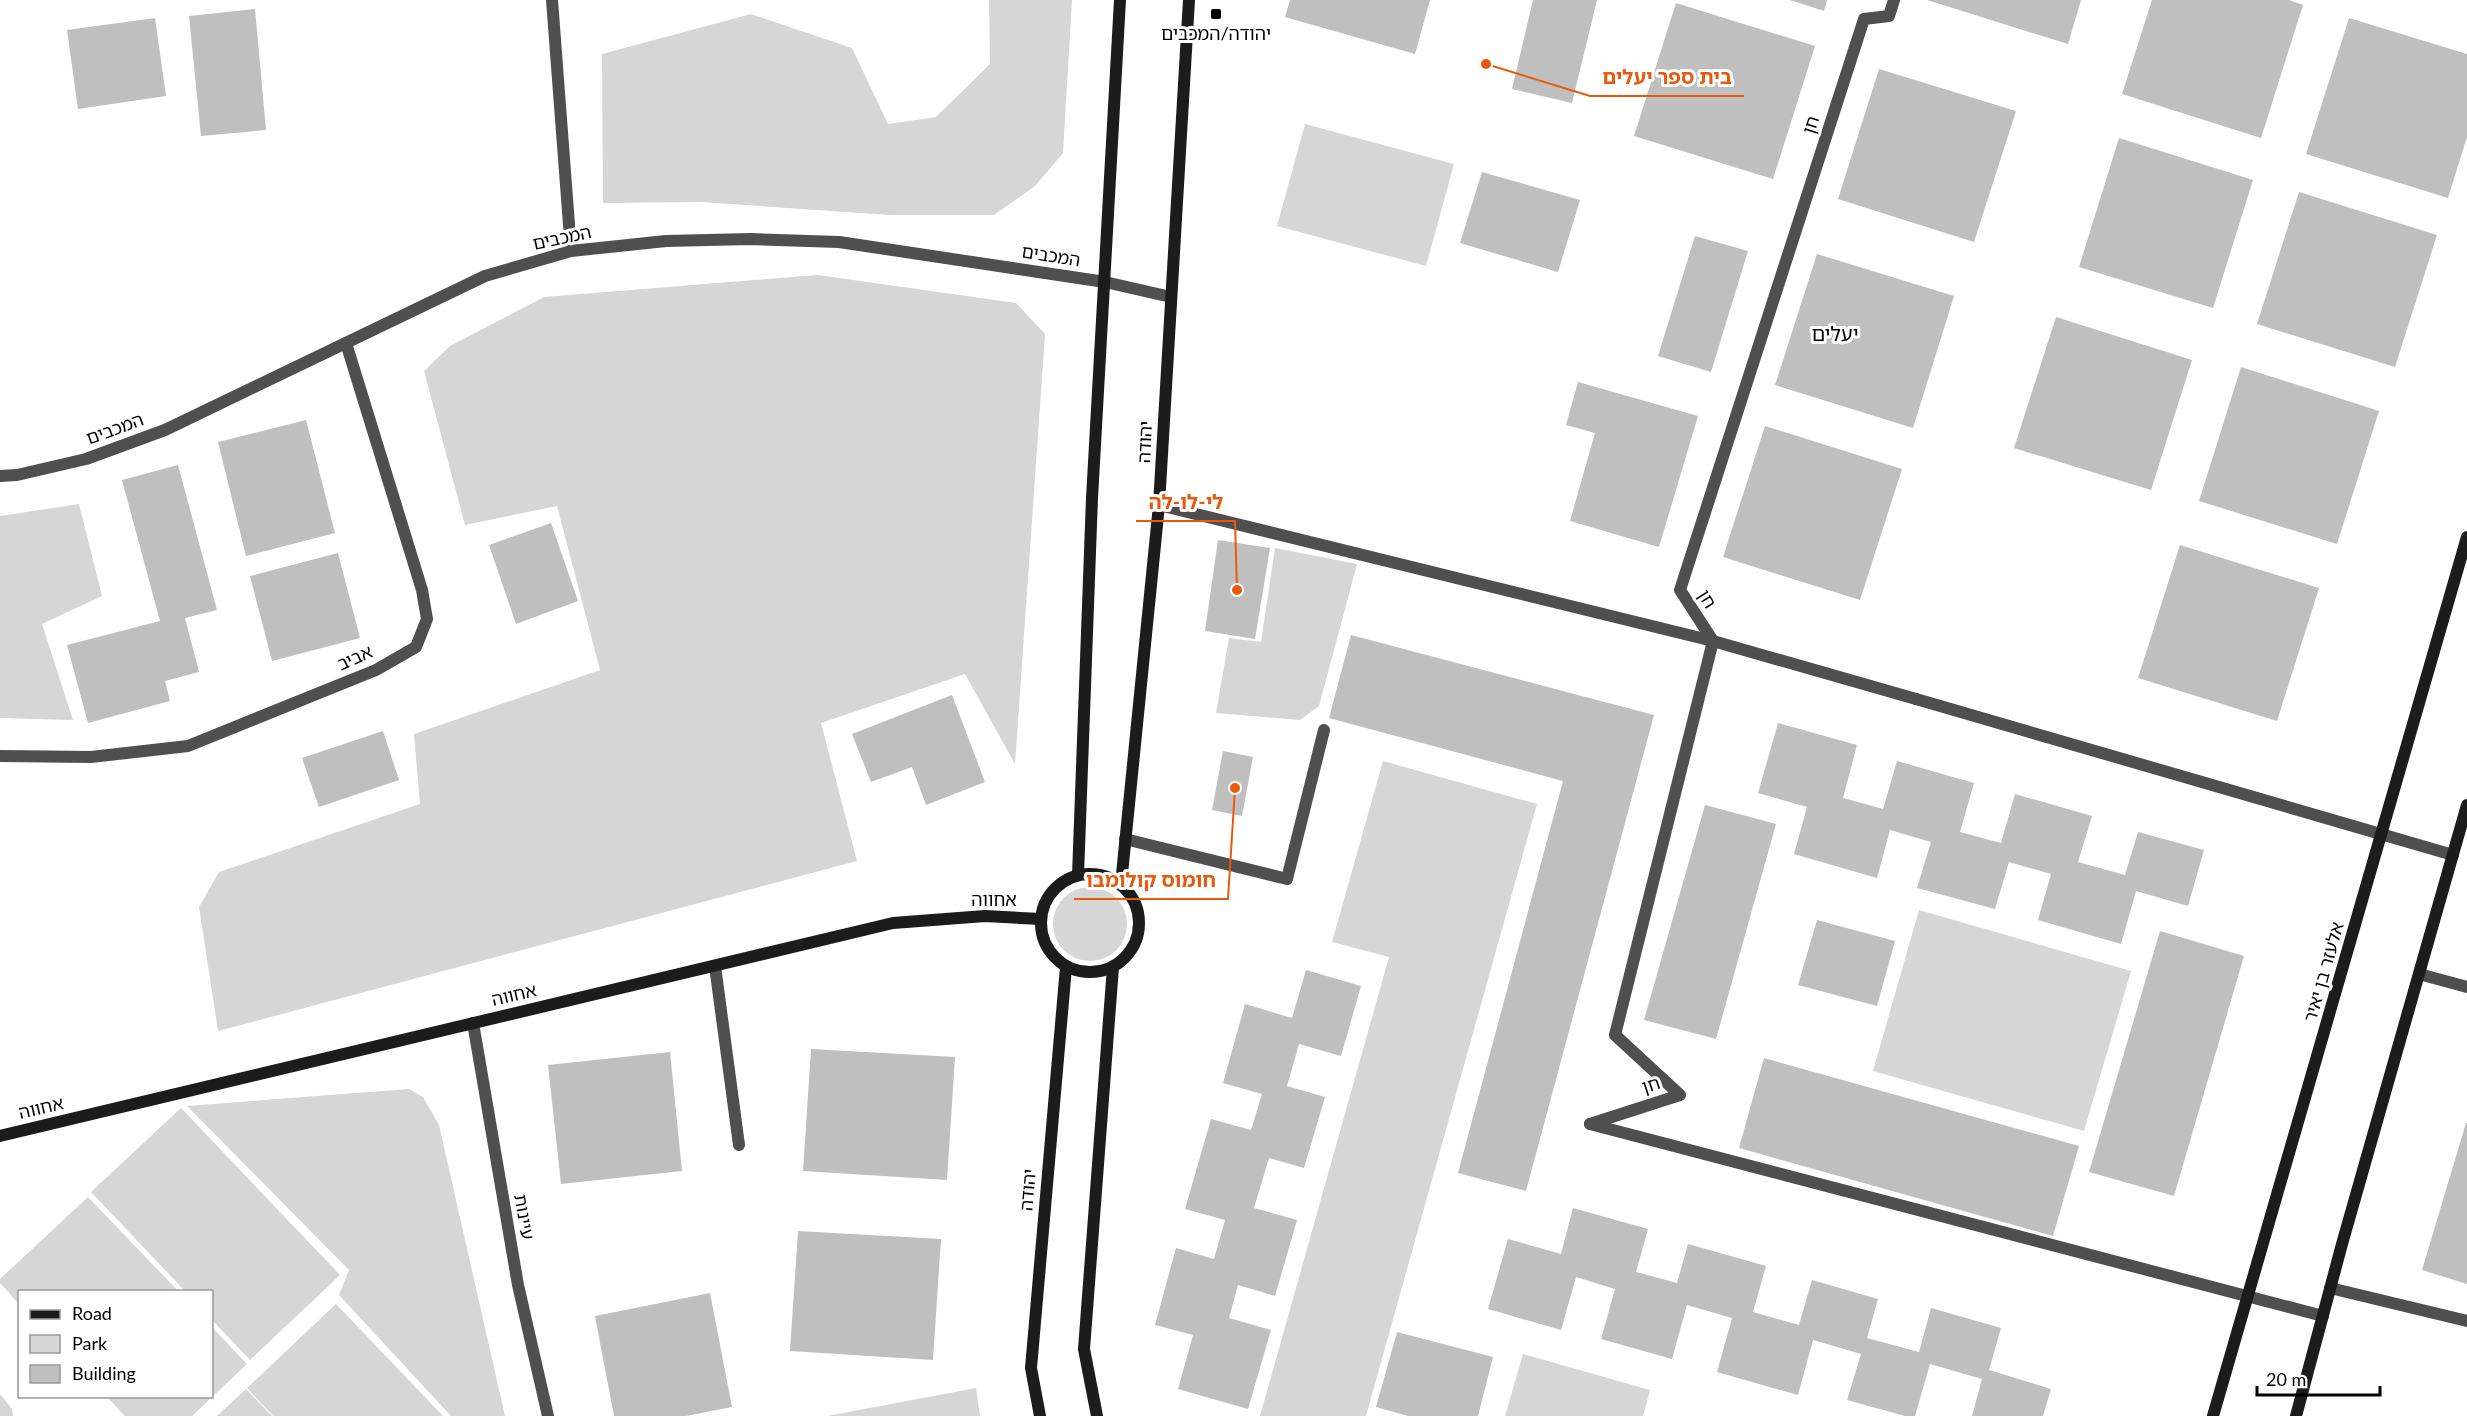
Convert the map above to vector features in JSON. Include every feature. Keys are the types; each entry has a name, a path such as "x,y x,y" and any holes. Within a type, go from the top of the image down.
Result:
{"street":[{"path":"552,0 571,251"},
{"path":"1078,875 1092,498 1120,0"},
{"name":"יהודה","path":"1121,884 1159,505 1189,0"},
{"name":"חן","path":"1894,0 1889,16 1864,19 1680,590 1713,641 1615,1035 1680,1095 1590,1124 2249,1298"},
{"name":"המכבים","path":"0,476 17,475 86,459 165,430 485,276 571,251 666,241 750,239 839,242 1105,282 1171,297"},
{"name":"אביב","path":"0,756 91,757 188,746 376,670 416,647 427,619 422,590 346,343"},
{"path":"1159,505 1713,641 2453,855"},
{"name":"אלעזר בן יאיר","path":"2213,1416 2249,1298 2467,537"},
{"path":"1125,839 1287,879 1324,730"},
{"path":"2296,1416 2330,1287 2467,805"},
{"path":"1092,874 1107,877 1121,884 1132,896 1138,911 1139,928 1135,944 1126,957 1113,967 1097,972 1081,972 1066,967 1046,946 1041,933 1040,919 1043,907 1056,887 1078,875 1092,874"},
{"name":"אחווה","path":"0,1136 893,923 985,916 1040,919"},
{"path":"715,966 740,1145"},
{"name":"יהודה","path":"1040,1416 1031,1368 1066,967"},
{"path":"1097,1416 1084,1349 1113,967"},
{"path":"2419,974 2467,987"},
{"name":"עיינות","path":"473,1023 518,1285 548,1416"},
{"path":"2330,1287 2467,1321"},
{"path":"2249,1298 2323,1316"}],"green space":[{"path":"989,0 1072,0 1063,153 1035,186 994,215 890,215 701,202 603,203 602,54 751,14 852,48 888,124 936,117 990,64"},
{"path":"1305,124 1454,164 1426,266 1277,226"},
{"path":"818,275 1016,303 1045,334 1015,764 965,674 821,723 857,861 218,1031 199,907 219,872 420,804 414,734 600,670 557,506 465,525 424,371 450,346 544,297"},
{"path":"79,504 102,596 42,624 73,720 0,718 0,516"},
{"path":"1275,548 1357,564 1319,706 1300,720 1216,713 1229,638 1261,642"},
{"path":"1383,761 1537,804 1366,1416 1260,1416 1389,957 1332,942"},
{"path":"1090,887 1111,893 1121,903 1127,924 1121,945 1111,955 1090,961 1069,955 1059,945 1053,924 1059,903 1069,893"},
{"path":"1919,910 2131,971 2084,1131 1873,1071"},
{"path":"409,1089 423,1097 439,1125 505,1416 451,1416 339,1295 349,1270 187,1106"},
{"path":"181,1108 340,1275 250,1360 213,1321 213,1290 184,1290 91,1192"},
{"path":"88,1197 177,1290 18,1290 18,1303 0,1283 0,1279"},
{"path":"336,1304 443,1416 273,1416 247,1388"},
{"path":"213,1328 247,1364 213,1396"},
{"path":"1523,1354 1650,1390 1643,1416 1505,1416"},
{"path":"976,1388 980,1416 827,1416"},
{"path":"246,1389 272,1416 217,1416"},
{"path":"0,1394 12,1409 13,1416 0,1416"},
{"path":"108,1398 211,1398 192,1416 125,1416"}],"building":[{"path":"1290,0 1430,0 1415,54 1285,17"},
{"path":"1533,0 1597,0 1572,103 1512,89"},
{"path":"1790,0 1827,0 1824,11"},
{"path":"1927,0 2081,0 2068,44"},
{"path":"2152,0 2289,0 2303,5 2261,138 2122,94"},
{"path":"1676,3 1815,46 1773,179 1634,136"},
{"path":"255,9 266,130 201,136 189,16"},
{"path":"155,18 166,96 78,109 67,30"},
{"path":"2349,18 2467,54 2467,137 2448,198 2306,154"},
{"path":"1879,69 2016,111 1974,242 1838,199"},
{"path":"2119,138 2253,180 2213,308 2079,267"},
{"path":"1482,172 1580,200 1558,272 1460,243"},
{"path":"2299,192 2437,235 2395,367 2257,324"},
{"path":"1695,236 1748,251 1711,372 1658,356"},
{"path":"1817,254 1954,296 1913,428 1775,385"},
{"path":"2056,317 2192,360 2151,490 2014,448"},
{"path":"2241,367 2379,411 2337,544 2199,501"},
{"path":"1578,382 1698,416 1659,547 1570,521 1595,433 1566,425"},
{"path":"306,420 335,533 246,556 218,442"},
{"path":"1765,426 1902,469 1860,600 1723,557"},
{"path":"178,465 217,610 185,618 199,672 165,681 170,701 88,723 67,645 160,621 122,480"},
{"path":"551,523 578,601 516,624 489,545"},
{"path":"1218,540 1270,548 1255,639 1205,631"},
{"path":"2180,545 2319,588 2277,721 2138,678"},
{"path":"338,553 360,638 272,661 250,576"},
{"path":"1351,635 1654,715 1526,1191 1458,1173 1563,781 1329,718"},
{"path":"952,695 985,782 926,805 912,767 871,782 852,734"},
{"path":"1778,723 1857,745 1843,798 1883,809 1897,761 1974,783 1960,832 2001,843 2015,794 2092,816 2078,862 2125,875 2138,832 2204,850 2188,906 2136,891 2121,944 2038,920 2051,874 2009,862 1995,909 1917,888 1931,842 1890,830 1877,878 1794,854 1807,807 1758,793"},
{"path":"383,731 399,780 319,807 302,758"},
{"path":"1223,751 1253,757 1242,816 1212,810"},
{"path":"1705,805 1776,824 1716,1039 1644,1020"},
{"path":"1817,920 1895,941 1877,1006 1798,985"},
{"path":"2160,931 2244,956 2174,1196 2089,1172"},
{"path":"1306,970 1361,986 1341,1056 1299,1044 1287,1086 1325,1097 1304,1168 1269,1158 1254,1208 1297,1220 1275,1296 1238,1285 1229,1318 1271,1330 1248,1409 1178,1389 1193,1335 1155,1325 1176,1248 1214,1259 1225,1220 1185,1209 1211,1119 1251,1130 1262,1094 1223,1083 1245,1004 1292,1018"},
{"path":"811,1049 955,1057 947,1180 803,1171"},
{"path":"670,1052 682,1171 561,1184 548,1065"},
{"path":"1764,1058 2079,1146 2053,1236 1739,1148"},
{"path":"2467,1123 2467,1284 2422,1270"},
{"path":"1573,1208 1648,1229 1636,1272 1677,1283 1688,1244 1766,1266 1753,1312 1799,1325 1812,1280 1878,1299 1867,1338 1919,1352 1931,1308 2001,1328 1989,1370 2051,1389 2043,1416 1972,1416 1982,1379 1930,1364 1915,1416 1905,1416 1847,1400 1861,1354 1813,1340 1798,1395 1717,1372 1732,1318 1687,1305 1672,1359 1601,1339 1615,1289 1576,1277 1561,1330 1488,1309 1508,1239 1561,1254"},
{"path":"798,1231 941,1239 933,1360 790,1351"},
{"path":"710,1293 732,1407 686,1416 614,1416 595,1316"},
{"path":"1397,1332 1493,1357 1478,1416 1408,1416 1376,1407"}],"place":[{"name":"יהודה/המכבים","path":"1216,14"},
{"name":"בית ספר יעלים","path":"1486,64"},
{"name":"לי-לו-לה","path":"1237,590"},
{"name":"חומוס קולומבו","path":"1235,788"}],"district":[{"name":"יעלים","path":"1835,334"}]}
